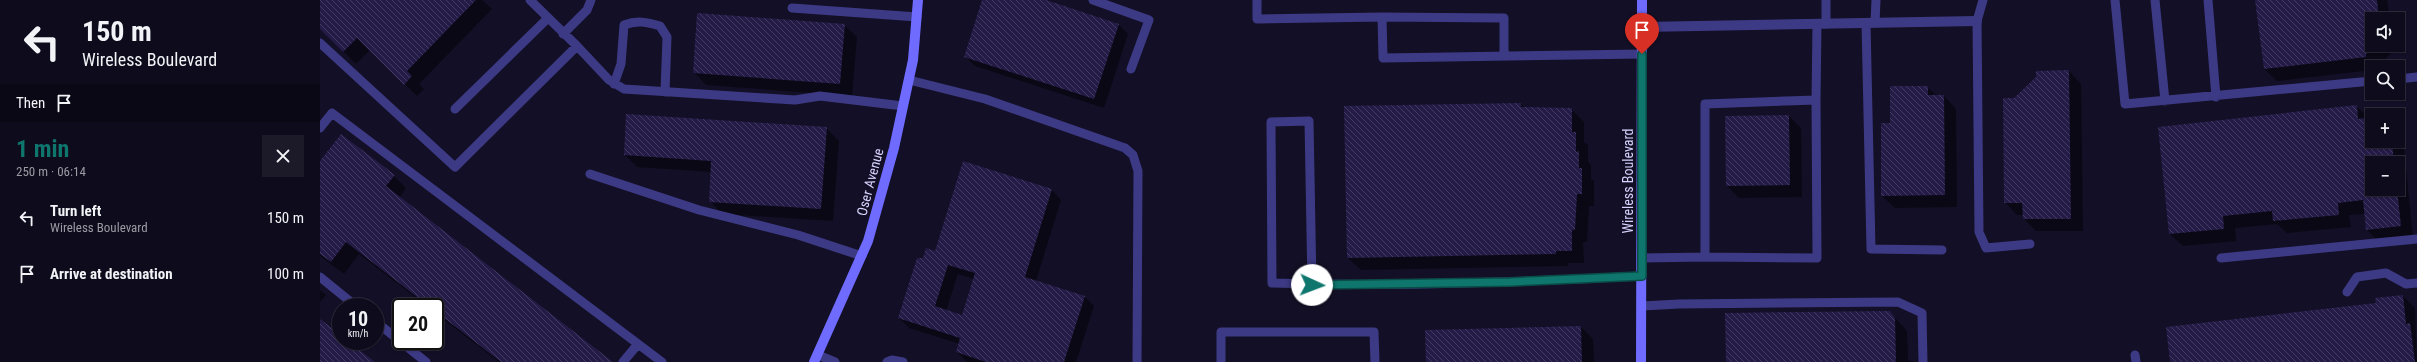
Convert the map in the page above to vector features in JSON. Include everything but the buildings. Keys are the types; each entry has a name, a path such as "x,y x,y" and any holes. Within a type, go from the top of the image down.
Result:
{"street":[{"name":"Oser Avenue","path":"816,358 862,256 874,220 909,80 918,0"},
{"name":"Wireless Boulevard","path":"1642,0 1642,362"},
{"path":"1642,27 1977,21"}],"lane":[{"path":"530,0 614,84 624,89 795,100 820,96 903,106"},
{"path":"563,34 587,10 591,0"},
{"path":"1093,0 1149,20 1132,69"},
{"path":"1257,0 1257,19 1382,17 1504,18 1504,56"},
{"path":"1642,258 1817,258 1816,100 1821,24 1826,0"},
{"path":"1876,0 1870,23 1871,249 1942,250"},
{"path":"1983,0 1977,21 1979,232 1986,248 2030,244"},
{"path":"2115,0 2125,104 2216,97 2365,82"},
{"path":"2155,0 2165,101"},
{"path":"2208,0 2216,97"},
{"path":"792,8 917,17"},
{"path":"1382,17 1383,58 1642,54"},
{"path":"455,109 548,18"},
{"path":"614,84 621,64 624,25 634,21 645,22 660,26 667,37 665,92"},
{"path":"320,43 455,167 577,46"},
{"path":"2405,78 2417,77"},
{"path":"909,80 985,99 1125,148 1133,155 1138,172 1137,362"},
{"path":"1705,257 1705,104 1816,100"},
{"path":"320,128 332,113 662,362"},
{"path":"1312,285 1309,121 1271,122 1272,283 1312,285 1510,282 1642,276"},
{"path":"590,174 699,210 798,235 862,256"},
{"path":"2221,258 2417,239"},
{"path":"2347,292 2357,277 2386,273 2406,284 2417,283"},
{"path":"320,277 347,298"},
{"path":"1642,306 1679,304 1898,302 1922,313 1923,362"},
{"path":"384,328 426,362"},
{"path":"1221,362 1221,332 1374,332 1374,362"},
{"path":"623,362 638,344"},
{"path":"816,358 835,362"},
{"path":"887,362 892,360 903,362"}],"route":[{"path":"1312,285 1510,282 1642,276 1642,54"}]}
